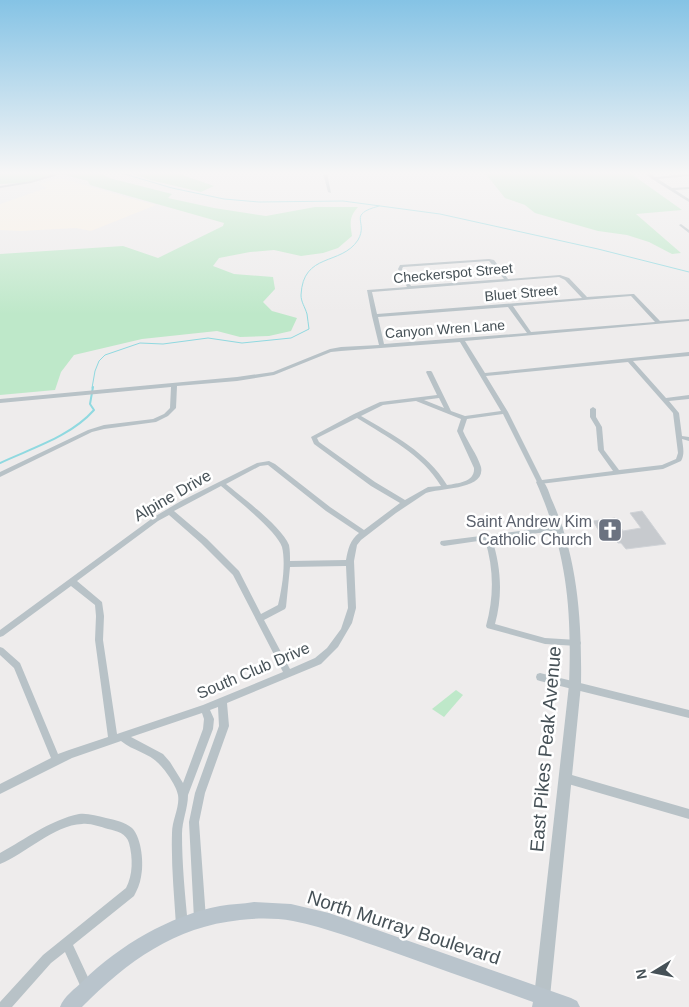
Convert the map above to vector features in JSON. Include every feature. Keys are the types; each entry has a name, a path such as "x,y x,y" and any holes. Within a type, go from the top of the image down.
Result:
{"main road":[{"name":"North Murray Boulevard","path":"69,1007 87,988 117,962 144,944 182,925 200,918 265,910 300,913 329,921 541,1002 571,1007"}],"street":[{"path":"681,225 689,232"},
{"path":"410,288 400,270 402,266 489,260 508,280"},
{"name":"Checkerspot Street","path":"382,346 369,291 562,276 586,299"},
{"name":"Bluet Street","path":"374,316 632,296 659,323"},
{"path":"510,306 530,334"},
{"name":"Canyon Wren Lane","path":"0,401 208,382 274,373 330,351 689,320"},
{"name":"East Pikes Peak Avenue","path":"462,340 505,412 540,482 559,528 574,593 577,644 575,685 541,1002"},
{"path":"482,375 689,354"},
{"path":"540,482 664,467 678,460 681,453 676,413 629,360"},
{"path":"429,372 449,412"},
{"path":"0,475 98,428 160,419 173,408 174,385"},
{"path":"406,504 355,472 314,440 317,435 382,403 441,396"},
{"path":"666,400 689,398"},
{"path":"417,399 464,418 505,412"},
{"path":"593,409 593,417 599,427 601,450 617,472"},
{"path":"356,415 414,453 438,475 445,487"},
{"name":"South Club Drive","path":"0,789 81,749 222,702 318,661 326,654 347,624 352,599 350,553 353,543 424,491 464,484 479,479 478,469 460,431 464,418"},
{"path":"680,437 689,438"},
{"name":"Alpine Drive","path":"0,634 122,542 169,511 259,464 269,463 364,534"},
{"path":"221,483 281,538 284,544 286,564 282,608 260,618"},
{"path":"169,511 204,541 236,573 288,674"},
{"path":"444,543 559,528"},
{"path":"488,536 495,567 498,598 490,626 545,641 577,644"},
{"path":"286,564 350,563"},
{"path":"71,582 99,604 99,640 118,738 143,748 160,758 172,773 183,795"},
{"path":"0,650 17,666 56,760"},
{"path":"540,677 689,714"},
{"path":"200,918 194,822 200,793 224,726 222,702"},
{"path":"182,925 177,830 183,795 208,729 210,719 205,708"},
{"path":"565,778 689,814"},
{"path":"0,860 58,827 81,818 123,827 130,832 134,840 138,872 130,892 48,959 4,1007"},
{"path":"67,944 87,988"}],"shaded area":[{"path":"0,220 119,220 91,231 76,228 21,231 0,230"}],"green space":[{"path":"213,220 351,220 352,236 338,248 323,253 301,256 274,250 250,252 219,258 213,266 234,274 273,277 275,289 263,302 272,311 297,318 291,331 269,336 240,337 217,331 142,339 74,355 61,372 55,390 0,395 0,254 123,246 158,258 223,226 224,223"},
{"path":"559,220 643,220 681,253 672,254 649,242 627,235 598,231"},
{"path":"456,690 463,695 444,717 432,709"}],"building":[{"name":"Saint Andrew Kim Catholic Church","path":"642,511 666,544 626,549 612,535 602,536 593,521 615,518 623,531 641,528 630,513"}],"waterway":[{"path":"92,388 95,371 99,361 105,355 140,343 163,344 208,338 242,343 291,338 309,329 301,295 303,281 308,272 315,266 351,248 361,233 360,220"},
{"path":"467,220 598,249 689,272"},
{"path":"0,463 74,428 94,410 90,404 93,387"}],"place":[{"name":"Saint Andrew Kim Catholic Church","path":"610,530"}]}
